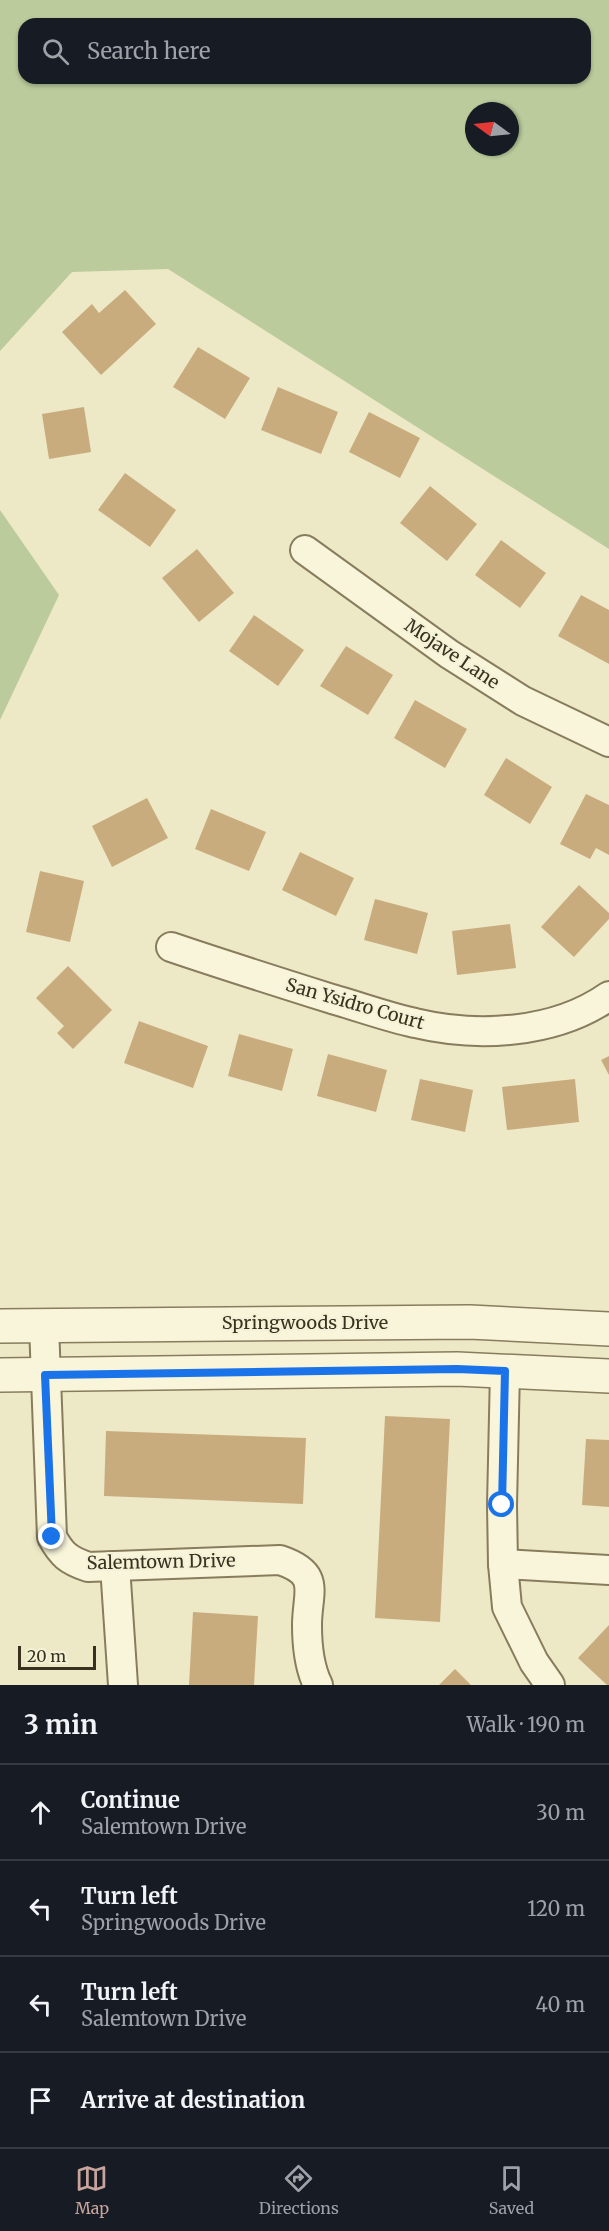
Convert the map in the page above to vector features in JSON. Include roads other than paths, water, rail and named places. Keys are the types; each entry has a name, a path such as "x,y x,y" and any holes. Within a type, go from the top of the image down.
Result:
{"street":[{"name":"Mojave Lane","path":"305,550 449,654 524,701 609,742"},
{"name":"San Ysidro Court","path":"171,947 275,982 416,1024 460,1030 505,1030 549,1024 572,1016 609,996"},
{"name":"Springwoods Drive","path":"0,1326 470,1322 609,1329"},
{"name":"Salemtown Drive","path":"44,1325 52,1537 60,1551 72,1562 88,1566 280,1560 295,1565 305,1575 311,1592 307,1623 309,1658 318,1685"},
{"path":"0,1376 457,1369 609,1376"},
{"path":"505,1371 503,1564 507,1607 534,1662 550,1685"},
{"path":"503,1564 609,1570"},
{"path":"115,1566 123,1685"}]}
